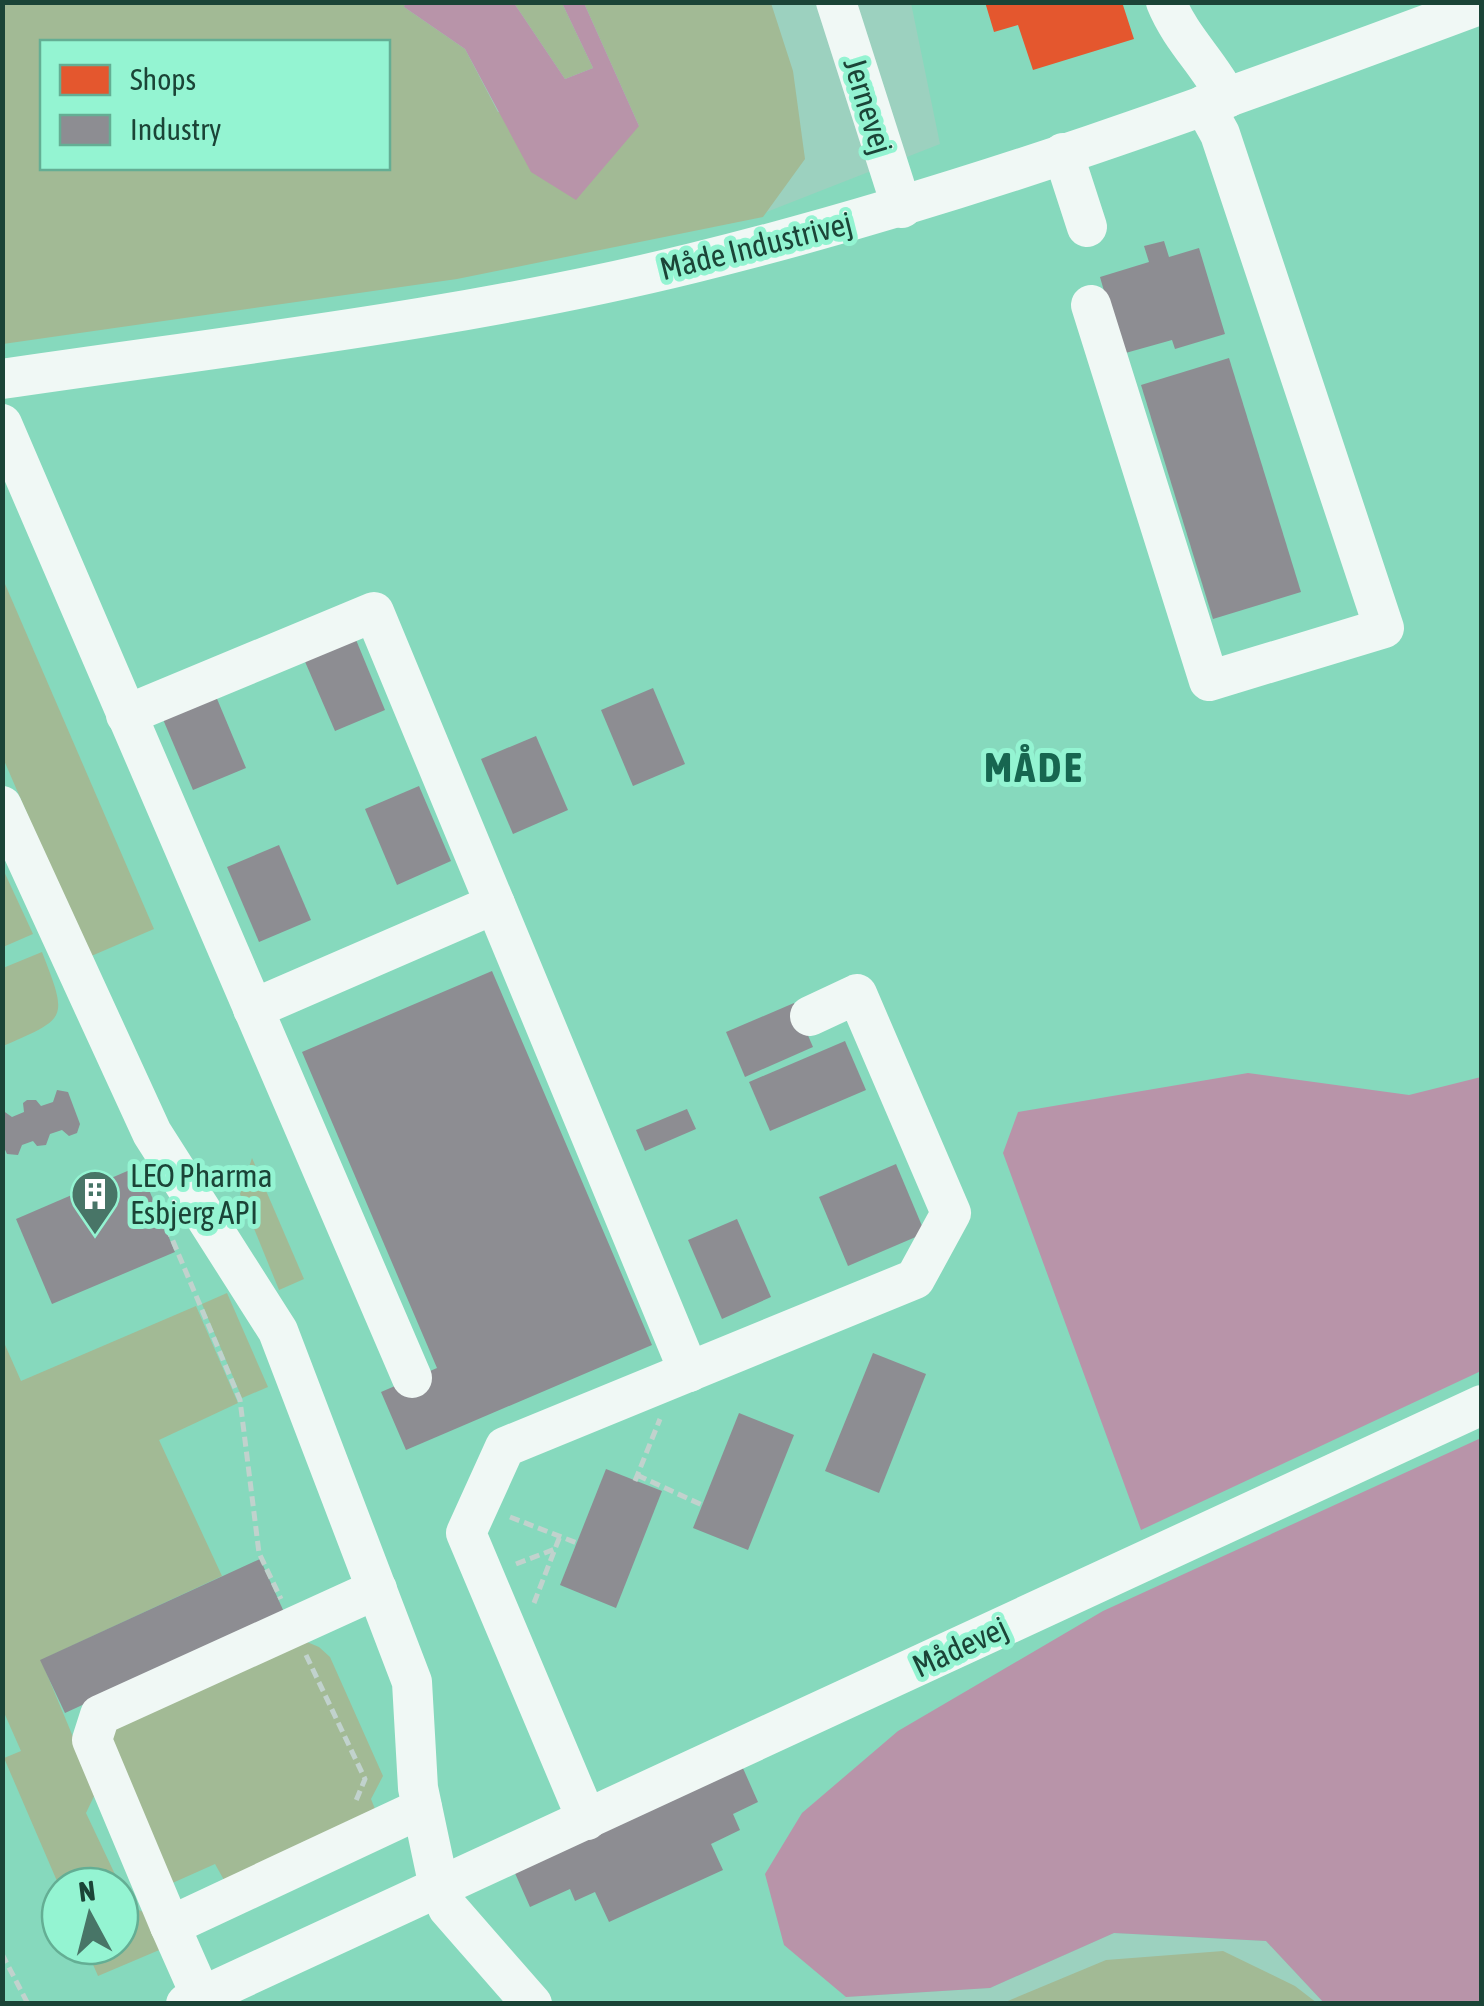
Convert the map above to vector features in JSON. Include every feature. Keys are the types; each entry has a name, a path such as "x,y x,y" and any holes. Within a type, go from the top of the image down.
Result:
{"street":[{"name":"Jernevej","path":"836,2 902,208"},
{"path":"1092,305 1208,681 1384,628 1220,134 1212,69 1176,26 1166,2"},
{"name":"Måde Industrivej","path":"2,379 518,302 692,264 902,208 1216,102 1482,4"},
{"path":"1062,153 1087,228"},
{"path":"2,424 412,1378"},
{"path":"126,715 374,612 683,1374"},
{"path":"2,806 152,1133 278,1331 412,1682 422,1808 439,1887 448,1908 532,2004"},
{"path":"253,1009 495,904"},
{"path":"587,1820 466,1533 505,1447 914,1279 951,1213 857,994 810,1016"},
{"name":"Mådevej","path":"194,2000 1482,1405"},
{"path":"194,2000 170,1926 92,1740 100,1715 377,1590"},
{"path":"170,1926 422,1808"}],"path":[{"path":"160,1216 240,1400 259,1553 365,1779 354,1800 362,1816"},
{"path":"683,1374 636,1478 702,1505"},
{"path":"479,1504 577,1543"},
{"path":"516,1646 560,1536"},
{"path":"485,1576 555,1550"},
{"path":"2,1954 28,2004"}],"shaded area":[{"path":"405,2 514,3 565,79 593,68 562,3 584,3 639,126 576,200 531,172 465,49 404,7"},
{"path":"2,3 405,3 404,7 465,49 498,112 639,126 584,3 771,3 793,71 805,159 763,217 457,279 3,344"},
{"path":"514,3 562,3 593,68 565,79"},
{"path":"911,3 1481,3 1481,2003 1324,2003 1266,1941 1114,1933 990,1988 846,1997 837,2003 3,2004 3,341 754,217 940,144"},
{"path":"2,577 154,929 89,957 3,758"},
{"path":"2,867 33,934 3,947 2,947"},
{"path":"42,952 56,991 57,1014 40,1029 3,1046 3,968"},
{"path":"1248,1073 1409,1095 1481,1077 1481,1371 1141,1530 1003,1153 1018,1112"},
{"path":"252,1158 304,1279 279,1290 240,1194"},
{"path":"227,1293 268,1387 242,1398 202,1304"},
{"path":"196,1306 238,1403 159,1440 222,1576 41,1660 96,1792 86,1813 111,1866 51,1866 4,1758 21,1751 2,1708 2,1338 21,1381"},
{"path":"1481,1438 1481,2003 1324,2003 1266,1941 1114,1933 990,1988 846,1997 784,1945 765,1874 802,1813 898,1731 1103,1611"},
{"path":"307,1642 330,1657 383,1776 371,1799 375,1809 224,1880 215,1864 168,1885 112,1738 117,1727"},
{"path":"140,1910 150,1915 164,1948 140,1958"},
{"path":"1223,1951 1295,1986 1317,2003 1003,2003 1106,1960"},
{"path":"94,1966 122,1966 98,1976"}],"building: Shops":[{"path":"985,2 1122,2 1134,39 1033,70 1018,25 994,32"}],"building: Industry":[{"path":"1164,241 1169,257 1199,248 1225,334 1175,349 1172,340 1122,354 1100,277 1149,262 1144,246"},
{"path":"1229,358 1301,592 1213,619 1141,385"},
{"path":"354,635 385,710 335,731 303,657"},
{"path":"653,688 685,764 633,786 601,710"},
{"path":"215,694 246,768 193,790 162,717"},
{"path":"536,736 568,810 513,834 481,759"},
{"path":"419,786 451,861 397,885 365,809"},
{"path":"279,845 311,920 259,942 227,867"},
{"path":"492,971 652,1345 406,1450 381,1392 437,1368 302,1052"},
{"path":"794,1003 813,1047 745,1077 726,1032"},
{"path":"845,1041 866,1090 770,1131 749,1082"},
{"path":"57,1090 68,1092 80,1124 77,1133 69,1136 62,1130 50,1134 46,1145 37,1146 33,1141 22,1145 18,1155 7,1154 2,1143 2,1110 12,1117 24,1112 23,1103 27,1100 36,1100 41,1106 53,1102"},
{"path":"687,1109 696,1129 645,1151 636,1130"},
{"path":"896,1164 925,1233 848,1266 819,1197"},
{"name":"LEO Pharma Esbjerg API","path":"139,1166 175,1252 52,1304 16,1219"},
{"path":"737,1219 771,1297 722,1319 688,1240"},
{"path":"873,1353 926,1374 879,1493 825,1471"},
{"path":"739,1413 794,1435 748,1550 693,1528"},
{"path":"606,1469 662,1491 616,1608 560,1585"},
{"path":"260,1559 284,1612 65,1713 40,1660"},
{"path":"742,1766 758,1802 733,1814 740,1830 711,1844 723,1870 609,1922 595,1892 575,1901 570,1889 530,1907 514,1871"}],"place":[{"name":"LEO Pharma Esbjerg API","path":"95,1236"}],"district":[{"name":"MÅDE","path":"1034,767"}]}
